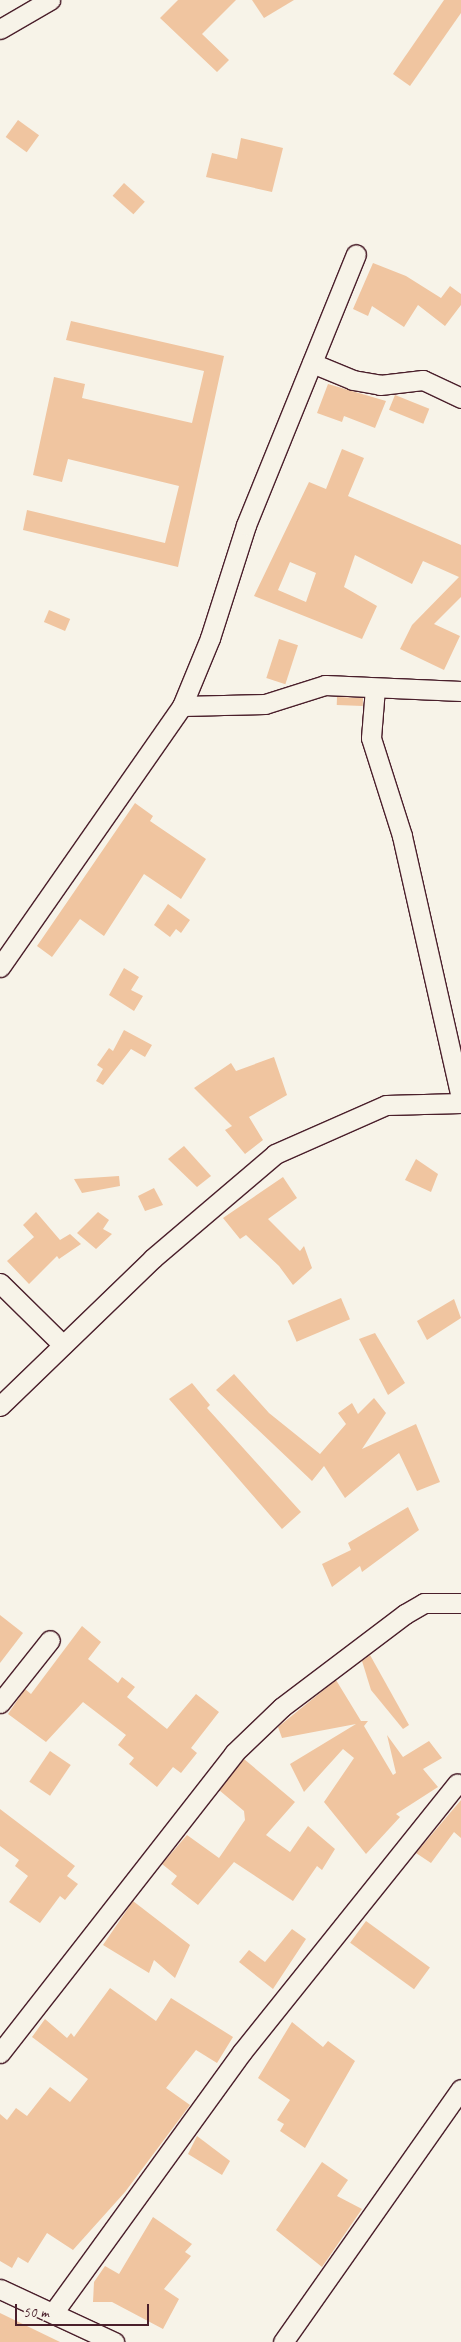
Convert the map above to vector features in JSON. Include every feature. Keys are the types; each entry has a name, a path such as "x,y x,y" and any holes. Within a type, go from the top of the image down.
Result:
{"street":[{"path":"0,29 50,0"},
{"path":"0,967 182,706 210,638 246,525 356,254"},
{"path":"312,363 380,385 424,380 461,398"},
{"path":"182,706 265,704 325,685 461,692"},
{"path":"375,688 371,738 402,836 461,1098"},
{"path":"0,1406 153,1258 275,1154 386,1105 461,1103"},
{"path":"0,1283 63,1345"},
{"path":"0,2054 234,1753 282,1706 406,1614 424,1603 461,1603"},
{"path":"0,1703 50,1640"},
{"path":"52,2313 242,2052 457,1784"},
{"path":"283,2342 461,2089"},
{"path":"0,2289 114,2342"}],"building":[{"path":"178,0 236,0 202,34 229,60 217,72 160,18"},
{"path":"252,0 294,0 264,18"},
{"path":"444,0 461,0 461,13 410,86 393,74"},
{"path":"18,120 39,135 27,152 6,137"},
{"path":"241,138 283,148 272,192 206,177 212,153 237,159"},
{"path":"124,183 145,202 133,214 113,196"},
{"path":"373,263 406,276 441,298 450,286 461,294 461,305 445,326 418,305 404,327 372,306 368,316 353,309"},
{"path":"71,321 224,356 178,567 23,530 27,510 165,543 179,486 68,459 62,482 33,475 54,377 85,384 82,398 192,423 204,371 66,340"},
{"path":"328,384 386,401 375,428 344,416 342,422 317,413"},
{"path":"395,395 429,409 423,424 389,410"},
{"path":"342,449 364,458 348,496 461,545 461,597 434,624 460,636 444,670 400,649 412,625 459,577 423,561 412,584 355,555 344,587 377,606 362,639 254,596 309,482 326,489","holes":["290,562 316,573 306,602 278,590"]},
{"path":"49,610 70,619 65,631 44,622"},
{"path":"279,639 298,645 285,684 266,678"},
{"path":"337,697 363,698 363,706 337,705"},
{"path":"135,803 153,816 150,821 206,859 181,899 144,874 104,936 80,919 52,957 37,946"},
{"path":"168,904 190,920 181,933 176,929 170,937 154,925"},
{"path":"124,968 139,977 131,990 143,996 134,1011 109,995"},
{"path":"124,1030 152,1045 145,1057 131,1049 103,1085 96,1081 103,1069 97,1065 109,1048 113,1051"},
{"path":"274,1057 287,1095 249,1117 263,1140 245,1154 225,1130 232,1126 194,1088 231,1063 236,1071"},
{"path":"184,1146 211,1176 197,1187 168,1159"},
{"path":"416,1159 438,1174 431,1192 405,1180"},
{"path":"119,1176 120,1186 82,1193 74,1179"},
{"path":"283,1177 297,1198 268,1219 300,1251 304,1246 312,1268 293,1285 279,1266 246,1235 240,1239 223,1218"},
{"path":"154,1188 163,1205 145,1211 138,1196"},
{"path":"36,1212 60,1240 70,1234 81,1244 59,1259 57,1256 29,1284 7,1261 34,1237 23,1225"},
{"path":"98,1212 109,1220 103,1229 112,1234 96,1249 77,1233"},
{"path":"341,1298 350,1319 297,1342 288,1321"},
{"path":"454,1299 461,1318 427,1340 417,1321"},
{"path":"375,1333 405,1383 388,1395 359,1339"},
{"path":"234,1374 269,1413 320,1454 346,1424 338,1413 352,1403 358,1414 374,1398 386,1413 362,1449 416,1424 440,1482 417,1491 399,1453 345,1498 324,1466 312,1481 216,1390"},
{"path":"192,1383 210,1405 207,1408 301,1512 282,1529 169,1399"},
{"path":"408,1507 419,1530 362,1572 360,1566 332,1587 322,1564 351,1550 348,1543"},
{"path":"0,1615 23,1633 0,1663"},
{"path":"82,1626 101,1642 88,1659 118,1683 122,1677 135,1687 127,1697 167,1729 196,1694 219,1712 191,1748 197,1753 181,1773 173,1767 157,1787 129,1764 134,1758 118,1745 126,1735 83,1702 46,1742 8,1714 25,1689 31,1694"},
{"path":"370,1655 409,1725 403,1729 371,1690 362,1661"},
{"path":"336,1680 361,1721 368,1721 364,1726 393,1775 396,1773 387,1735 403,1757 429,1741 442,1758 423,1769 438,1787 396,1814 400,1817 366,1854 324,1802 354,1758 343,1749 304,1792 290,1764 356,1724 282,1738 278,1727"},
{"path":"50,1751 71,1765 50,1796 29,1782"},
{"path":"244,1759 295,1802 266,1835 290,1852 308,1826 335,1849 322,1870 317,1866 293,1901 234,1862 198,1905 171,1884 177,1876 162,1864 187,1835 219,1858 245,1820 244,1811 219,1790"},
{"path":"461,1800 461,1838 454,1832 431,1863 416,1853"},
{"path":"0,1809 75,1866 67,1876 78,1884 65,1900 60,1896 40,1923 9,1902 28,1876 15,1866 19,1860 0,1846"},
{"path":"133,1901 190,1945 175,1978 154,1960 149,1973 103,1945"},
{"path":"366,1921 430,1967 414,1989 350,1943"},
{"path":"292,1929 306,1939 273,1989 239,1962 249,1950 265,1962"},
{"path":"110,1988 156,2021 171,1998 233,2037 217,2063 196,2050 166,2088 190,2105 125,2192 73,2250 47,2233 28,2263 18,2257 12,2268 0,2261 0,2114 7,2120 16,2108 27,2116 50,2087 70,2102 88,2079 32,2037 45,2019 67,2038 71,2033 74,2037"},
{"path":"292,2022 323,2047 328,2041 355,2061 305,2148 280,2131 284,2124 277,2120 290,2100 258,2078"},
{"path":"197,2136 230,2161 222,2175 188,2154"},
{"path":"322,2162 348,2180 337,2196 362,2209 322,2267 276,2230"},
{"path":"153,2217 192,2244 185,2252 191,2256 164,2289 179,2299 163,2329 112,2302 93,2302 94,2282 105,2266 119,2274"},
{"path":"0,2313 60,2342 0,2342"}]}
